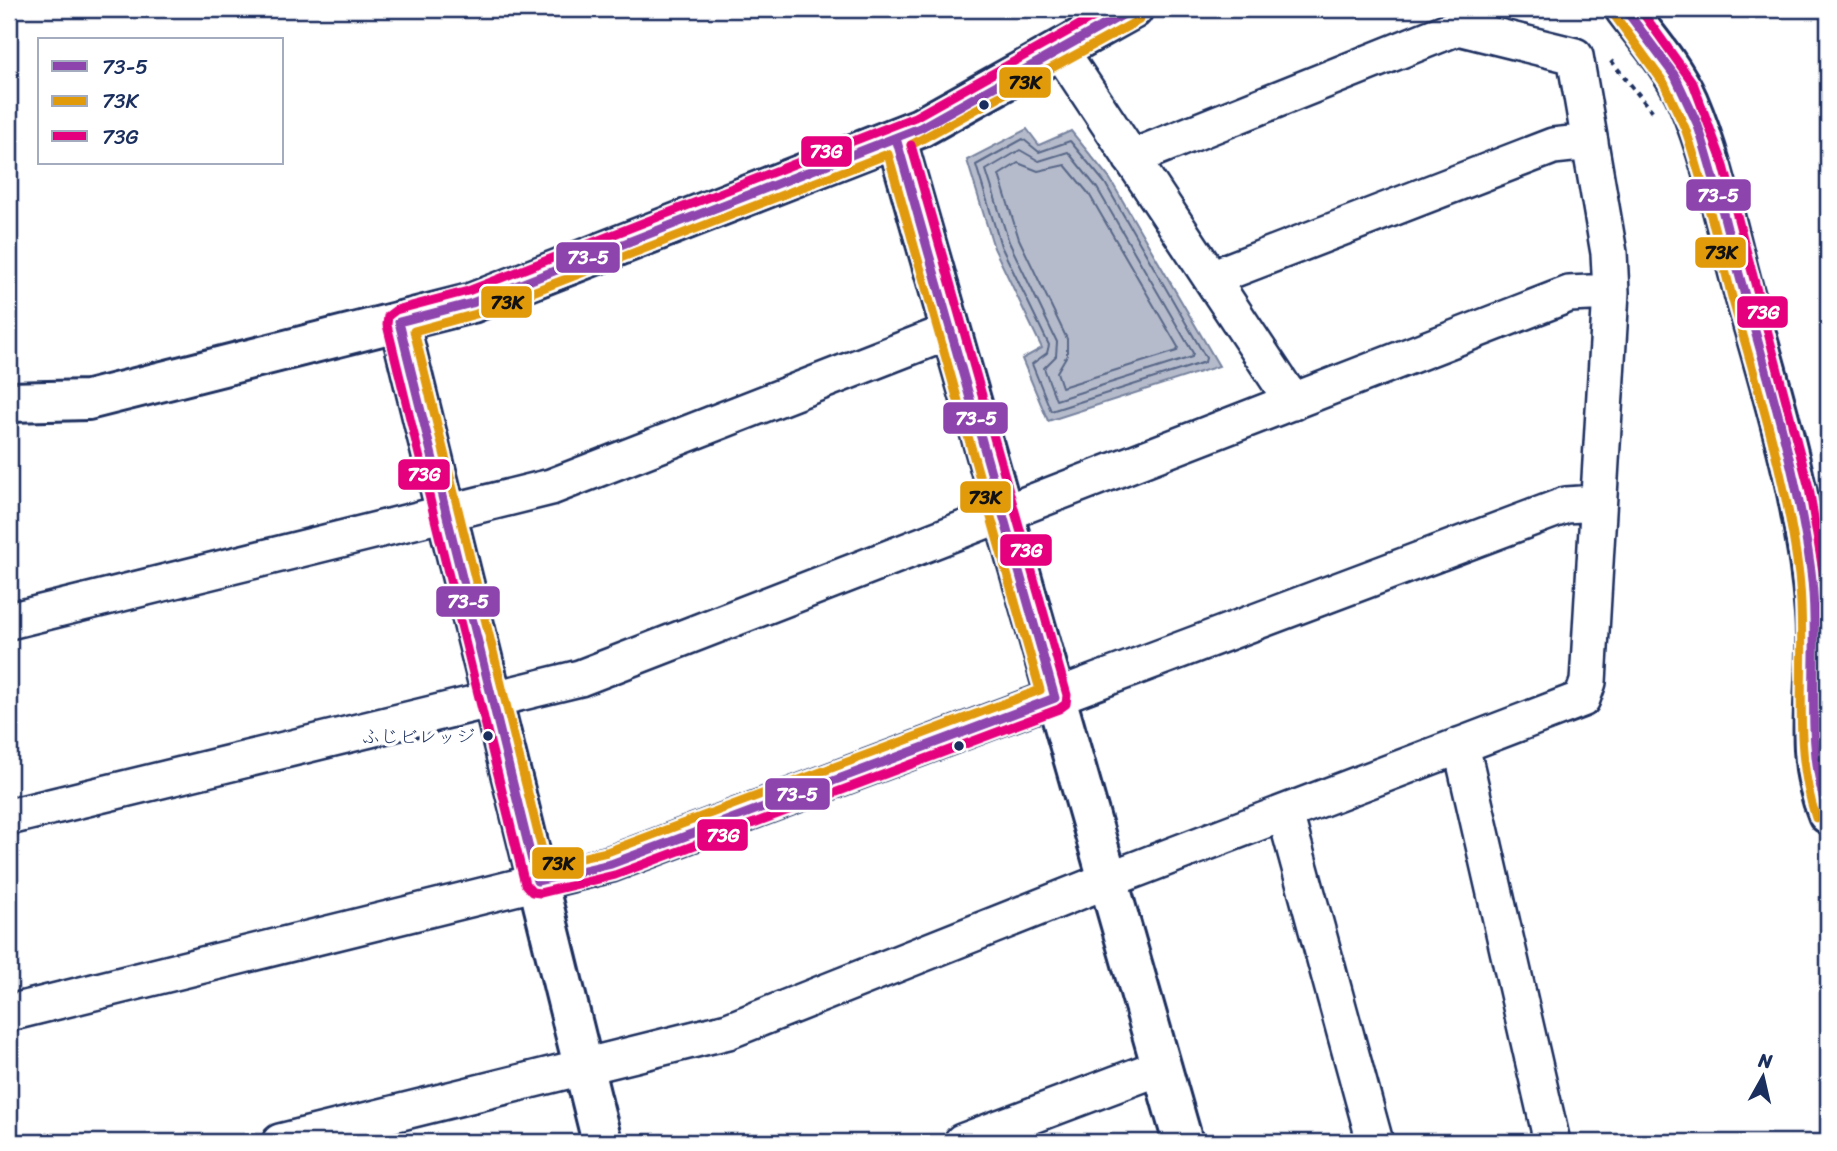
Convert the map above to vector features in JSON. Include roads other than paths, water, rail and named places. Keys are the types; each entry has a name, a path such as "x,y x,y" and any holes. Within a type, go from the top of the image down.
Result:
{"street":[{"path":"9,402 88,400 472,303 920,128 1133,9"},
{"path":"1625,9 1665,61 1687,99 1704,149 1786,444 1807,542 1816,617 1812,731 1820,795 1828,814"},
{"path":"280,1142 729,1031 1108,880 1582,699 1588,682 1611,292 1609,253 1575,56 1458,27 1131,158"},
{"path":"1060,50 1293,402"},
{"path":"896,138 1183,1142"},
{"path":"1211,278 1553,146 1590,142"},
{"path":"9,817 580,678 1569,294 1611,292"},
{"path":"399,322 602,1142"},
{"path":"9,621 551,487 951,331"},
{"path":"9,1013 611,864 1566,505 1597,503"},
{"path":"1461,745 1552,1142"},
{"path":"1285,813 1375,1142"},
{"path":"962,1142 1161,1067"}],"water":[{"path":"1027,129 1039,145 1071,131 1110,179 1219,366 1048,421 1022,359 1042,348 994,248 967,160"}],"place":[{"name":"ふじビレッジ","path":"488,736"}]}
